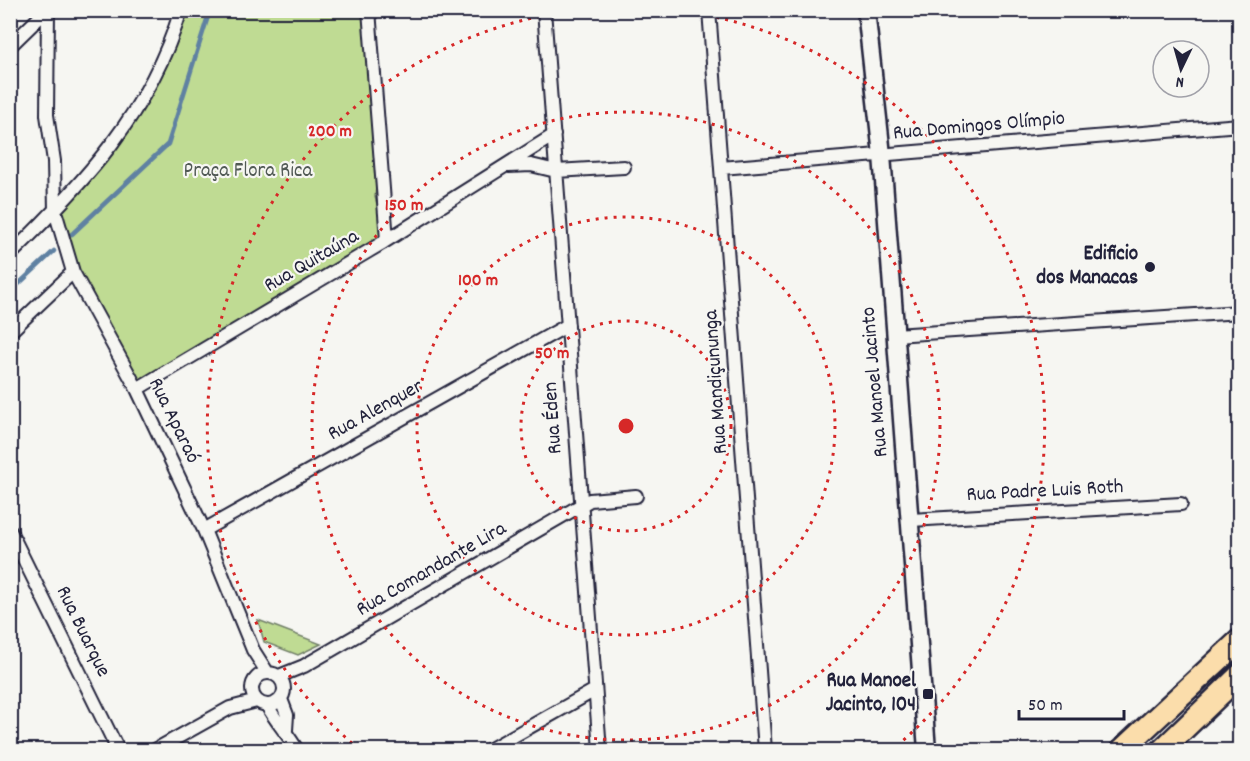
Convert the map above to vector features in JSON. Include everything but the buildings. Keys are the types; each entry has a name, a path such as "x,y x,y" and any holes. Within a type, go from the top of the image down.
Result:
{"highway":[{"path":"1122,750 1239,640"},
{"path":"1162,750 1239,675"}],"street":[{"path":"10,46 48,10"},
{"name":"Rua Aparaó","path":"48,10 47,115 54,161 55,211 73,272 137,389 204,531 253,650 272,677"},
{"path":"10,255 98,164 148,92 169,50 182,10"},
{"path":"369,10 387,240"},
{"name":"Rua Éden","path":"544,10 600,750"},
{"name":"Rua Mandiçununga","path":"709,10 765,750"},
{"name":"Rua Manoel Jacinto","path":"866,10 882,154 927,750"},
{"name":"Rua Domingos Olímpio","path":"721,168 1239,125"},
{"name":"Rua Quitaúna","path":"137,389 387,240 554,135"},
{"name":"Rua Quitaúna","path":"505,167 531,165 556,171 624,167"},
{"path":"10,332 73,272"},
{"path":"895,335 1239,312"},
{"name":"Rua Alenquer","path":"204,531 568,325"},
{"name":"Rua Comandante Lira","path":"272,677 304,666 597,498 636,496"},
{"name":"Rua Padre Luis Roth","path":"911,520 1182,504"},
{"name":"Rua Buarque","path":"10,531 118,750"},
{"path":"272,677 286,715 286,730"},
{"path":"259,699 272,677"},
{"path":"489,750 596,690"},
{"path":"155,750 231,708 259,699 281,699"},
{"path":"259,699 286,730 297,750"}],"green space":[{"name":"Praça Flora Rica","path":"181,11 369,11 379,157 375,197 387,240 137,389 96,315 55,211 119,136"},
{"path":"258,620 321,644 298,655 264,642"}],"waterway":[{"path":"72,234 168,144 210,10"},
{"path":"10,292 54,251"}],"place":[{"name":"Edificio dos Manacas","path":"1150,267"},
{"name":"Rua Manoel Jacinto, 104","path":"928,694"}]}
